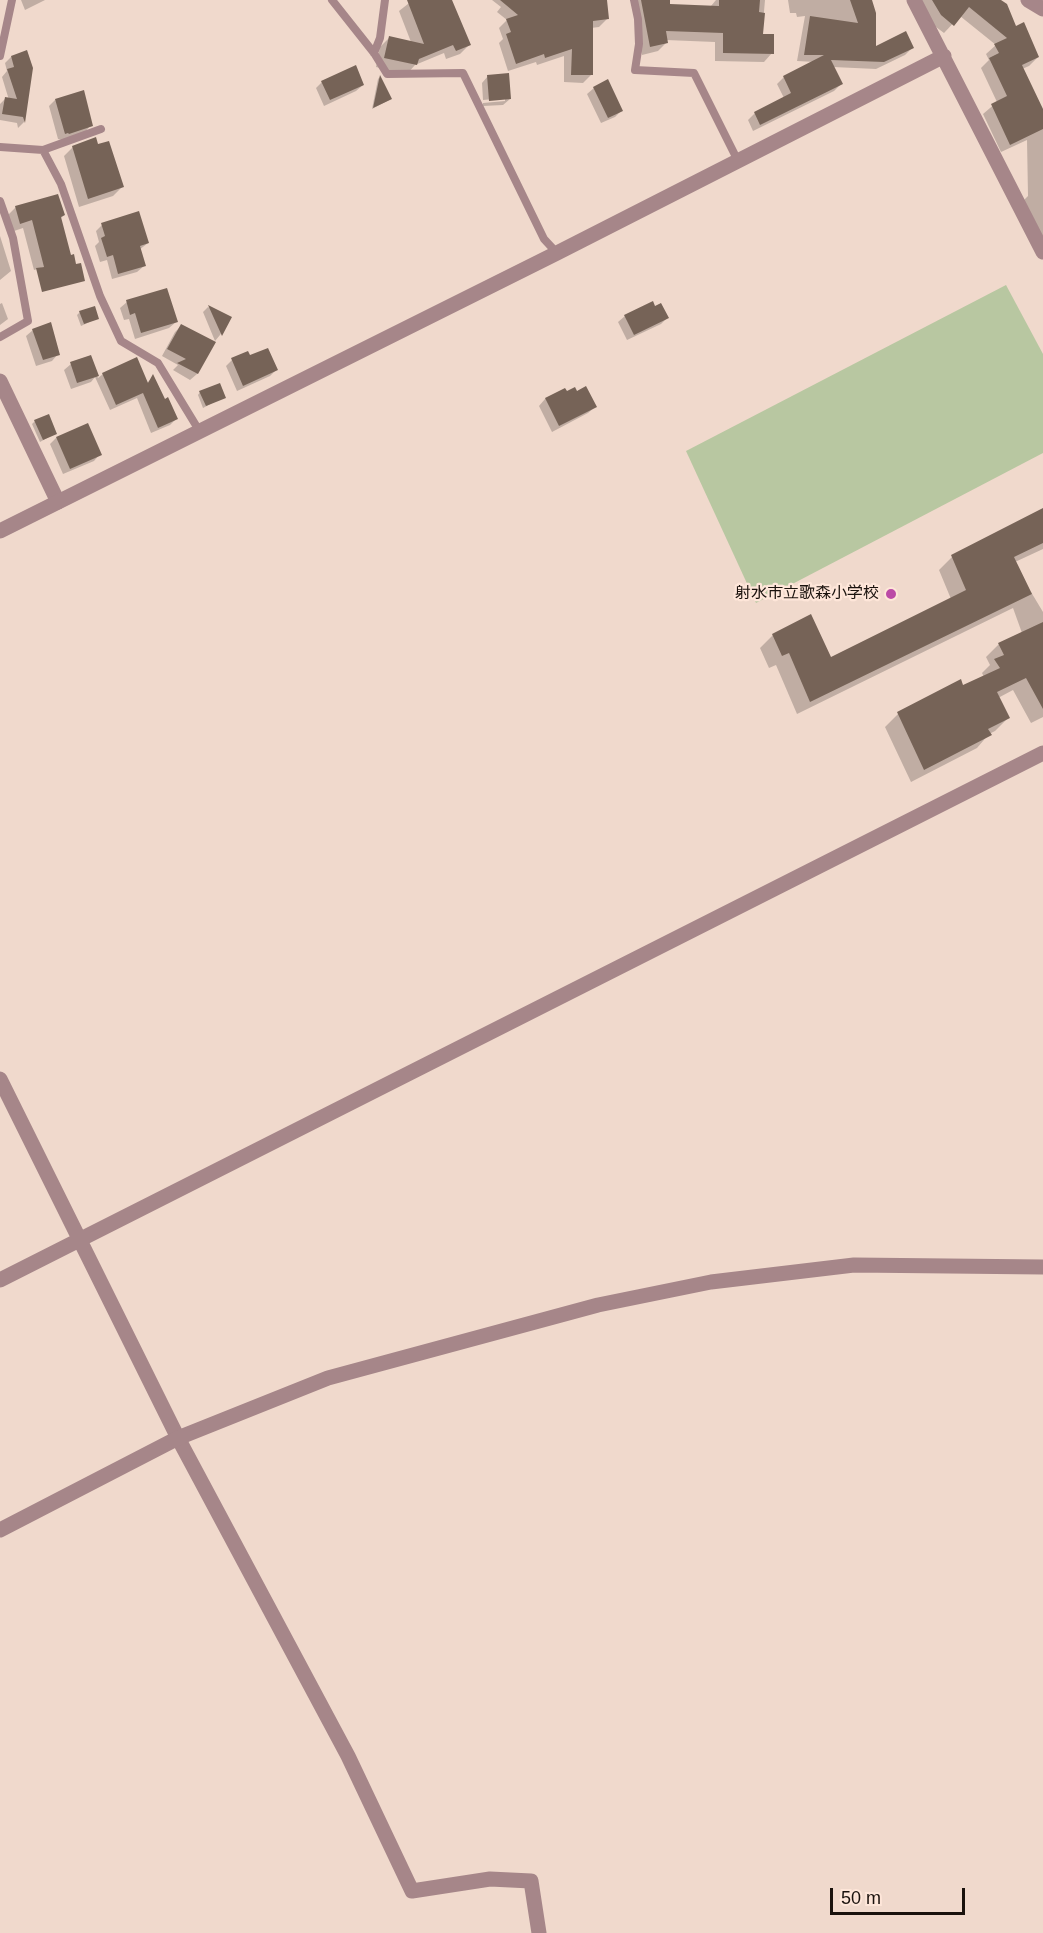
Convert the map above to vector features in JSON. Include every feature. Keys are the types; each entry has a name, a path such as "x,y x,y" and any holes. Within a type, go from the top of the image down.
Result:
{"street":[{"path":"914,0 1043,252"},
{"path":"1028,0 1043,9"},
{"path":"0,531 944,57"},
{"path":"0,381 57,502"},
{"path":"0,1280 1043,753"},
{"path":"0,1078 178,1438 348,1756 412,1891 490,1879 531,1881 539,1933"},
{"path":"0,1530 178,1438 328,1378 598,1305 689,1287 854,1266 1043,1267"}],"lane":[{"path":"0,56 12,0"},
{"path":"332,0 374,53 387,74 463,73 544,239 557,253"},
{"path":"374,53 380,38 385,0"},
{"path":"634,0 639,36 635,70 694,73 738,161"},
{"path":"0,147 43,150 101,129"},
{"path":"43,150 61,184 100,296 121,341 158,363 200,432"},
{"path":"0,201 14,238 28,321 0,337"}],"green space":[{"path":"1006,285 1043,354 1043,453 756,603 686,451"}],"building":[{"path":"407,0 452,0 471,45 456,51 453,45 419,59 417,65 384,58 389,36 424,44"},
{"path":"500,0 607,0 609,19 593,21 593,75 571,75 572,49 545,58 544,54 516,64 506,34 511,32 506,19 518,15"},
{"path":"641,0 670,0 670,4 719,6 719,0 760,0 759,12 765,13 763,34 774,34 774,54 723,53 723,33 666,31 668,43 650,47"},
{"path":"850,0 872,0 876,13 876,46 906,31 914,48 884,62 831,60 843,84 760,125 754,112 791,93 783,76 824,55 804,55 810,16 858,23"},
{"path":"932,0 1001,0 1007,4 1016,26 1024,22 1039,57 1022,65 1043,109 1043,129 1010,145 991,104 1007,96 989,58 999,53 994,44 1007,38 969,7 954,26 941,15"},
{"path":"27,50 33,68 25,123 23,117 2,114 5,97 17,99 7,69 14,67 11,56"},
{"path":"356,65 364,85 330,100 321,81"},
{"path":"509,73 511,99 489,101 487,75"},
{"path":"380,75 392,99 373,108"},
{"path":"608,79 623,111 608,118 593,87"},
{"path":"84,90 93,126 65,134 55,99"},
{"path":"96,137 98,144 109,141 124,187 88,199 72,146"},
{"path":"58,194 65,215 61,217 71,255 74,254 76,264 81,263 85,281 42,292 36,268 44,267 32,220 20,224 15,206"},
{"path":"139,211 149,243 140,246 146,266 118,274 113,255 107,257 101,238 105,236 101,223"},
{"path":"167,288 178,322 141,333 135,313 130,315 126,300"},
{"path":"653,301 655,306 661,303 669,318 634,335 624,315"},
{"path":"208,305 232,317 222,336"},
{"path":"95,306 99,319 84,324 79,311"},
{"path":"51,322 60,355 43,360 32,329"},
{"path":"181,324 216,342 198,374 177,363 186,359 167,349"},
{"path":"268,348 278,370 243,386 231,358 248,351 250,355"},
{"path":"91,355 99,376 77,383 70,362"},
{"path":"137,357 148,383 153,374 165,399 168,397 178,419 158,428 143,393 116,405 102,373"},
{"path":"220,383 226,398 206,406 199,391"},
{"path":"586,386 597,407 559,426 545,398 565,388 567,391 575,387 577,391"},
{"path":"49,414 57,434 43,440 34,420"},
{"path":"88,423 102,455 70,469 56,437"},
{"path":"1043,508 1043,543 1014,557 1032,594 810,702 789,653 782,656 772,634 811,614 831,657 966,590 951,555"},
{"path":"1043,622 1043,709 1026,678 997,692 1010,718 988,729 992,735 924,770 897,712 961,679 963,685 1000,668 994,659 1004,655 998,643"}],"place":[{"name":"射水市立歌森小学校","path":"891,594"}]}
